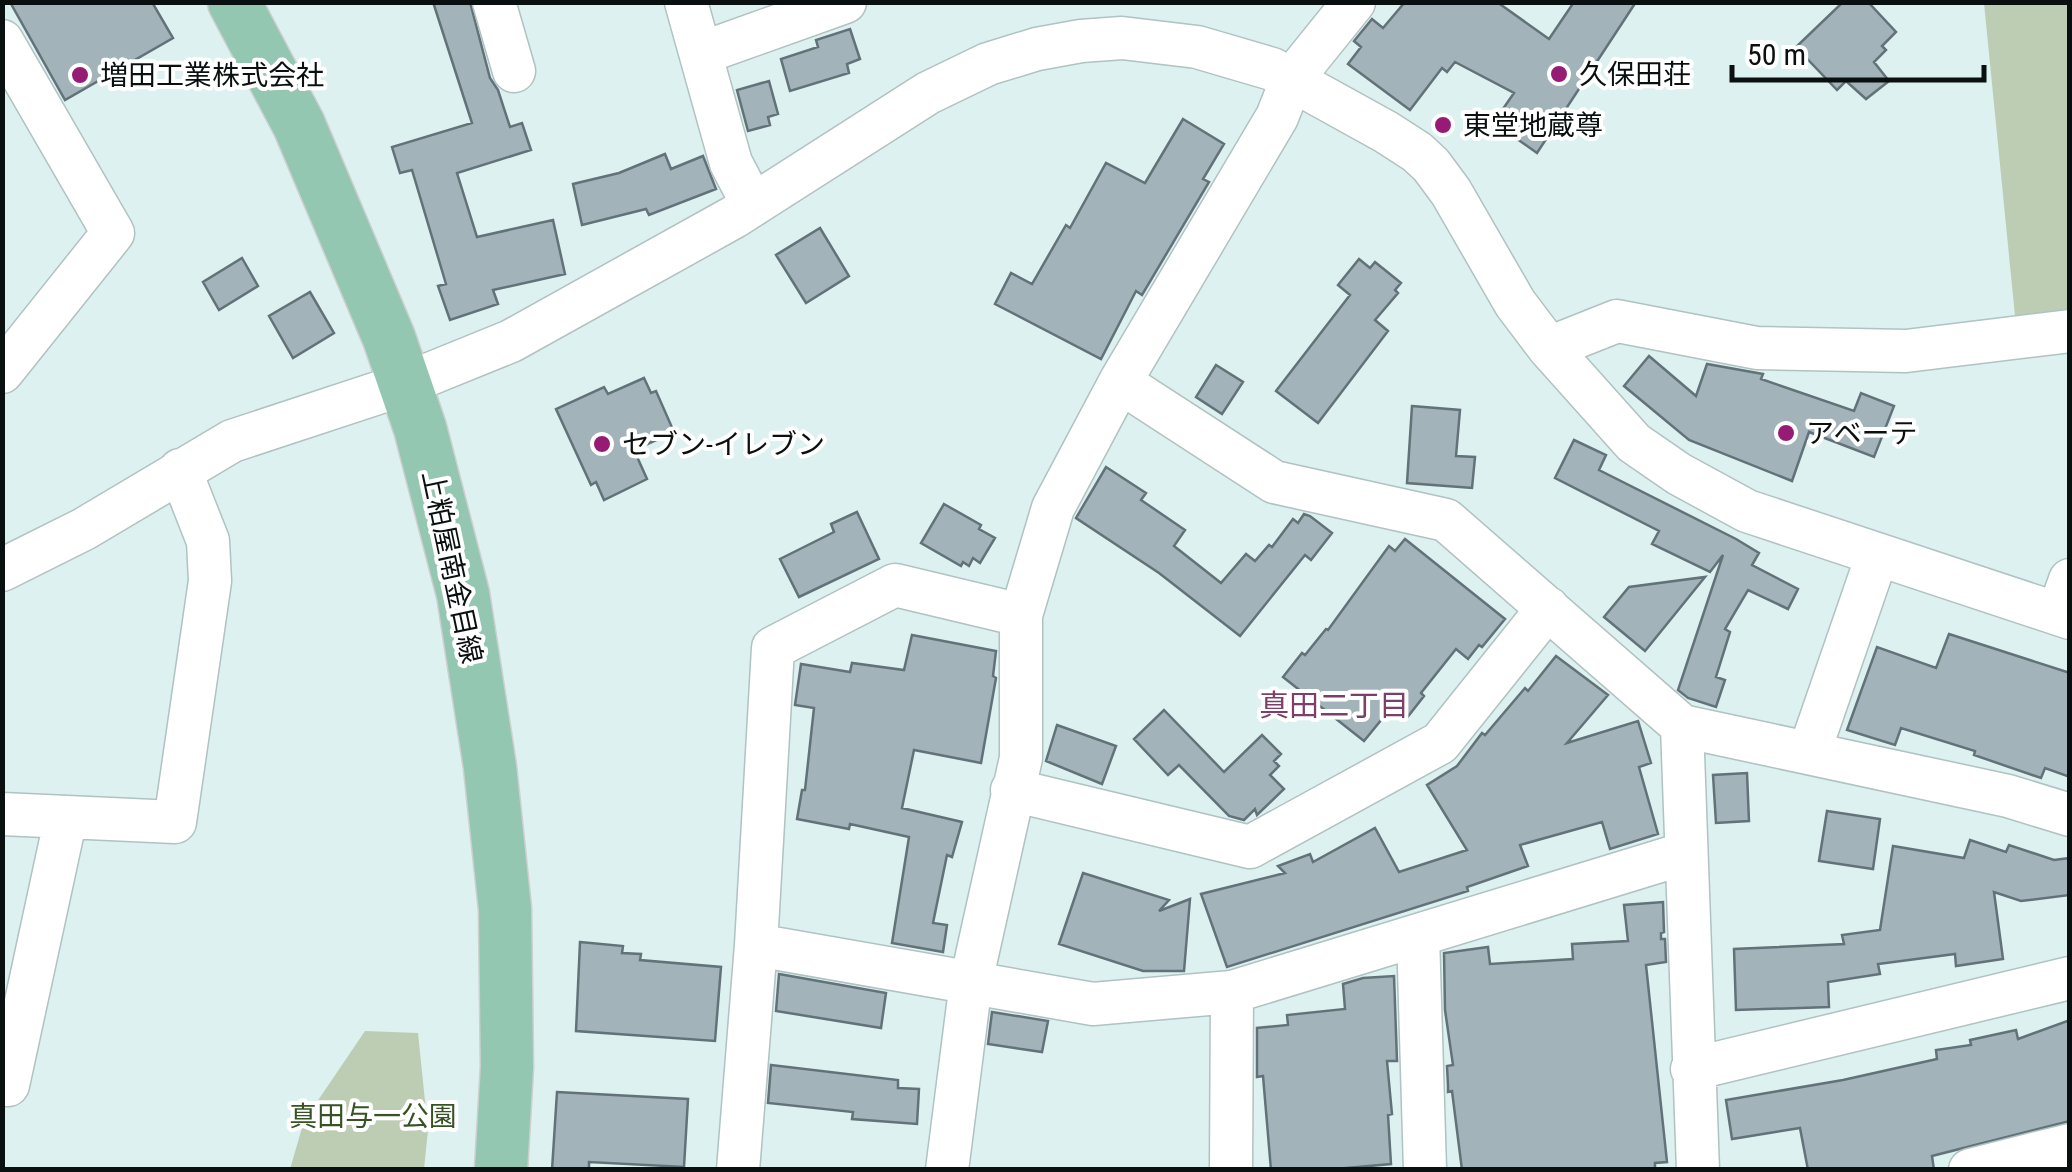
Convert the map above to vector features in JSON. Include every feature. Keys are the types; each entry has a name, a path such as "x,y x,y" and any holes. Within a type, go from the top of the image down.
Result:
{"main road":[{"name":"上粕屋南金目線","path":"234,2 300,124 389,338 420,428 463,594 490,767 505,909 507,1067 501,1170"}],"street":[{"path":"494,2 514,71"},
{"path":"686,2 732,163 753,205"},
{"path":"702,53 845,2"},
{"path":"947,1170 971,982 1020,758 1021,615 1052,508 1120,382 1277,117 1292,79 1354,2"},
{"path":"2,570 84,529 232,442 404,384 511,341 753,205 928,93 988,64 1080,40 1154,40 1197,47 1272,69 1386,132 1431,164 1514,303 1549,348 1634,443 1680,474 1748,511 1877,556 2066,604"},
{"path":"2,41 113,234 2,372"},
{"path":"1549,348 1617,321 1757,348 1906,351 2070,331"},
{"path":"1120,382 1274,482 1446,520 1682,726 2008,796 2070,815"},
{"path":"2,814 175,822 210,581 208,541 180,470"},
{"path":"1809,753 1877,556"},
{"path":"738,1170 773,648 894,585 1021,615"},
{"path":"1012,790 1250,847 1440,744 1548,608"},
{"path":"1682,726 1698,1170"},
{"path":"2,1084 8,1085 66,816"},
{"path":"756,945 1093,1004 1232,992 1686,853"},
{"path":"1418,935 1425,1170"},
{"path":"1692,1069 2070,978"},
{"path":"1231,1170 1232,992"},
{"path":"1970,1170 2070,1146"}],"green space":[{"path":"1984,3 2069,3 2069,310 2015,316"},
{"name":"真田与一公園","path":"365,1031 418,1033 428,1130 424,1169 290,1169 304,1121"}],"building":[{"name":"増田工業株式会社","path":"10,2 152,2 173,38 65,100"},
{"path":"433,2 470,2 490,78 510,127 522,123 531,150 457,173 477,237 553,220 565,274 493,290 498,304 450,320 438,286 446,284 412,170 400,173 392,147 472,123"},
{"path":"1405,2 1497,2 1549,39 1574,2 1636,2 1537,153 1496,124 1514,93 1455,62 1447,72 1442,68 1410,110 1348,64 1361,47 1354,41 1372,19 1383,28"},
{"path":"1843,2 1868,2 1896,32 1882,46 1886,50 1874,62 1889,81 1866,99 1846,81 1837,90 1796,47"},
{"path":"850,29 860,59 847,64 849,73 790,91 781,59 818,47 816,40"},
{"path":"769,81 778,114 768,117 770,125 748,131 737,90"},
{"path":"1183,119 1224,144 1203,179 1209,182 1142,295 1136,291 1101,359 995,304 1011,273 1032,284 1066,225 1070,228 1106,163 1145,183"},
{"path":"665,154 671,169 703,156 716,189 649,215 646,209 582,225 573,184 619,173"},
{"path":"820,228 849,276 806,303 776,255"},
{"path":"242,258 258,286 219,310 203,282"},
{"path":"1359,259 1370,268 1375,262 1401,283 1395,290 1398,293 1375,320 1388,331 1318,423 1276,391 1350,295 1338,285"},
{"path":"310,292 334,333 293,358 269,316"},
{"path":"1649,356 1696,396 1707,364 1763,374 1761,379 1854,411 1861,393 1894,406 1874,457 1809,432 1792,481 1689,440 1624,386"},
{"path":"1216,365 1243,382 1222,414 1196,397"},
{"name":"セブン-イレブン","path":"644,378 651,393 656,391 674,432 634,450 647,479 604,500 596,482 591,485 556,409 604,387 608,394"},
{"path":"1412,406 1460,410 1456,456 1475,457 1472,488 1407,483"},
{"path":"1574,440 1606,455 1599,470 1736,539 1759,553 1752,565 1798,589 1788,609 1748,590 1725,629 1730,632 1716,677 1725,680 1716,707 1688,698 1678,690 1723,555 1710,572 1652,544 1659,531 1555,478"},
{"path":"1106,467 1146,493 1141,500 1185,530 1174,546 1221,583 1246,554 1255,561 1269,545 1272,547 1293,519 1298,523 1304,514 1332,533 1311,560 1305,555 1240,636 1159,573 1076,518"},
{"path":"944,504 981,525 979,529 995,538 980,563 973,558 969,566 963,562 961,566 921,543"},
{"path":"857,512 879,559 799,597 780,559 834,532 831,524"},
{"path":"1405,539 1505,619 1468,659 1456,649 1406,719 1391,708 1364,741 1283,677 1328,630 1389,546 1395,551"},
{"path":"1705,577 1645,651 1604,617 1629,587"},
{"path":"1949,634 2070,673 2070,777 2045,768 2041,778 1974,755 1975,751 1901,728 1895,745 1847,730 1877,647 1936,668"},
{"path":"912,635 996,651 996,678 981,763 914,750 902,808 962,822 952,857 947,855 933,923 947,925 943,952 892,943 909,837 850,824 849,829 797,819 805,790 814,708 795,705 801,664 850,672 852,663 904,670"},
{"path":"1556,656 1608,695 1567,743 1638,721 1651,763 1639,767 1658,834 1610,849 1602,822 1520,845 1528,866 1467,887 1468,891 1227,967 1201,894 1285,873 1278,866 1310,854 1313,862 1375,828 1399,872 1467,850 1427,785 1457,766 1482,733 1485,735 1525,688 1528,691"},
{"path":"1164,710 1224,772 1262,735 1281,754 1274,761 1279,766 1270,775 1284,789 1257,815 1255,809 1244,820 1229,816 1179,765 1168,775 1134,739"},
{"path":"1057,725 1116,746 1102,784 1046,761"},
{"path":"1747,773 1749,821 1716,823 1713,775"},
{"path":"1827,811 1880,819 1873,869 1819,861"},
{"path":"1970,840 2006,852 2009,845 2054,860 2070,858 2070,895 2021,901 1994,892 2003,959 1956,966 1955,954 1878,964 1880,974 1828,982 1829,1007 1736,1010 1734,949 1844,944 1842,935 1880,930 1893,846 1964,858"},
{"path":"1083,873 1169,900 1159,911 1190,899 1184,971 1143,971 1059,944"},
{"path":"1663,902 1661,939 1665,939 1666,962 1646,965 1667,1162 1655,1163 1655,1170 1462,1170 1452,1091 1448,1092 1447,1066 1453,1065 1445,1010 1444,953 1488,947 1490,964 1573,959 1572,944 1628,941 1624,905"},
{"path":"580,942 623,946 622,953 641,954 640,960 721,967 715,1041 576,1031"},
{"path":"779,974 886,993 881,1028 776,1011"},
{"path":"1394,976 1397,1061 1387,1061 1391,1164 1271,1170 1263,1076 1257,1077 1257,1028 1288,1025 1287,1015 1345,1009 1343,984"},
{"path":"992,1012 1048,1021 1042,1052 988,1044"},
{"path":"2070,1020 2070,1121 1932,1156 1934,1170 1808,1170 1800,1128 1732,1139 1726,1100 1937,1059 1936,1050 1971,1045 1970,1040 2016,1030 2018,1039"},
{"path":"771,1065 898,1080 898,1088 919,1089 917,1124 852,1119 853,1112 768,1103"},
{"path":"557,1092 688,1099 684,1167 589,1162 589,1170 552,1170"}],"place":[{"name":"久保田荘","path":"1559,74"},
{"name":"増田工業株式会社","path":"80,75"},
{"name":"東堂地蔵尊","path":"1443,125"},
{"name":"アベーテ","path":"1786,433"},
{"name":"セブン-イレブン","path":"602,444"}],"district":[{"name":"真田二丁目","path":"1334,705"}]}
